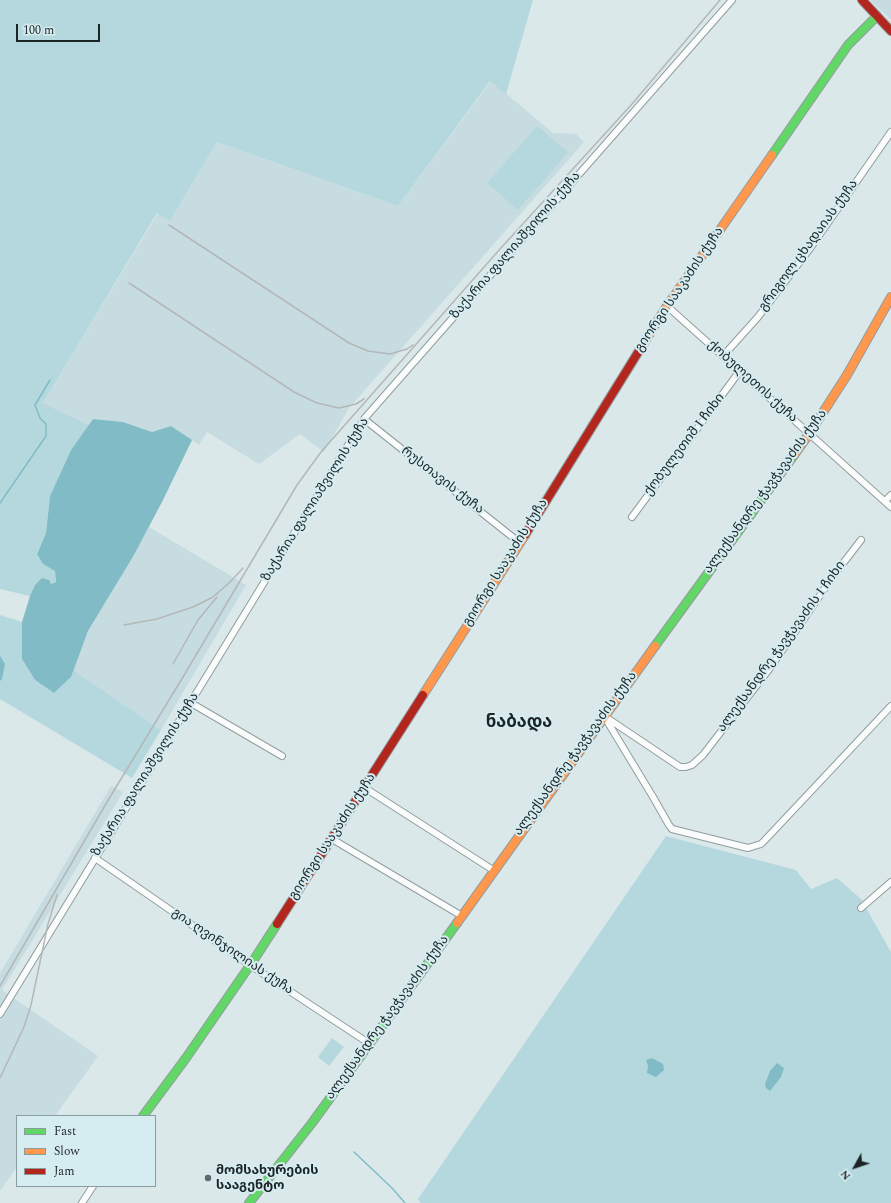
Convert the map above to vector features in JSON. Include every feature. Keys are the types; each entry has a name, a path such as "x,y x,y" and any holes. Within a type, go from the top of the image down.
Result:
{"street":[{"name":"ზაქარია ფალიაშვილის ქუჩა","path":"0,1014 364,419 732,0"},
{"path":"862,0 891,31"},
{"name":"გიორგი სააკაძის ქუჩა","path":"144,1115 186,1058 250,965 332,840 520,543 667,306 848,45 877,16"},
{"name":"გრიგოლ ცხადაიას ქუჩა","path":"723,356 758,317 811,247 891,132"},
{"name":"ალექსანდრე ჭავჭავაძის ქუჩა","path":"249,1203 312,1123 370,1044 462,916 493,870 809,434 847,375 891,298"},
{"name":"ქობულეთის ქუჩა","path":"667,306 891,507"},
{"name":"ქობულეთიშ I ჩიხი","path":"632,517 739,372"},
{"name":"რუსთავის ქუჩა","path":"364,419 520,543"},
{"path":"885,502 891,495"},
{"name":"ალექსანდრე ჭავჭავაძის I ჩიხი","path":"604,716 680,767 692,765 703,756 770,668 834,575 861,540"},
{"path":"191,703 282,756"},
{"path":"604,716 672,829 748,848 755,847 765,840 891,706"},
{"path":"365,788 493,870"},
{"path":"332,840 462,916"},
{"name":"გია ღვინჯილიას ქუჩა","path":"95,858 250,965 370,1044"},
{"path":"861,908 891,882"},
{"path":"82,1203 93,1187"}],"shaded area":[{"path":"0,0 533,0 506,94 490,81 398,206 217,142 170,221 157,213 43,403 89,425 71,450 50,496 46,533 37,553 43,564 55,571 56,582 51,584 35,585 30,596 0,589"},
{"path":"870,0 891,0 891,20"},
{"path":"491,81 553,133 576,134 584,142 349,408 324,452 300,434 259,464 207,432 199,445 171,426 152,432 123,422 93,419 89,425 43,403 158,213 170,221 217,142 398,206"},
{"path":"537,126 568,152 518,210 487,183"},
{"path":"93,419 123,422 152,432 171,426 192,440 134,555 88,631 71,677 54,693 35,680 22,659 22,622 35,585 42,578 49,580 51,584 56,582 55,571 43,564 37,554 46,533 50,496 71,450"},
{"path":"149,527 246,585 161,730 73,670 88,631 134,555"},
{"path":"0,615 22,622 22,659 35,680 54,693 71,677 73,670 161,730 132,778 0,699"},
{"path":"0,656 5,664 2,679 0,681"},
{"path":"111,786 123,792 2,990 98,1056 56,1115 16,1115 16,1168 0,1191 0,973"},
{"path":"666,836 796,870 811,889 837,878 861,899 891,952 891,1203 421,1203 418,1199"},
{"path":"332,1038 344,1047 329,1066 318,1057"},
{"path":"652,1058 663,1064 664,1070 656,1077 647,1073 648,1066 646,1060"},
{"path":"777,1063 784,1068 781,1077 770,1091 766,1088 765,1084 770,1071"}],"waterway":[{"path":"0,503 46,436 46,424 40,418 35,405 50,380"},
{"path":"354,1152 392,1188 405,1203"}],"railway":[{"path":"0,986 107,802 297,485 321,452 500,249 632,104 720,0"},
{"path":"169,225 349,343 368,351 390,354 407,349 413,345"},
{"path":"129,283 294,392 317,403 339,408 356,404 364,399"},
{"path":"124,625 157,619 193,607 213,597 243,568"},
{"path":"173,664 198,620 217,597"},
{"path":"0,1078 24,1027 31,1005 48,924 57,895"}],"traffic: fast":[{"path":"772,155 848,45 877,16"},
{"path":"655,646 794,455"},
{"path":"249,1203 312,1123 457,923"},
{"path":"144,1115 186,1058 277,924"}],"traffic: slow":[{"path":"642,346 667,306 772,155"},
{"path":"794,455 847,375 891,297"},
{"path":"423,695 525,535"},
{"path":"457,923 655,646"}],"traffic: jam":[{"path":"862,0 891,31"},
{"path":"525,535 642,346"},
{"path":"277,924 423,695"}],"place":[{"name":"მომსახურების სააგენტო","path":"208,1178"}],"district":[{"name":"ნაბადა","path":"519,724"}]}
